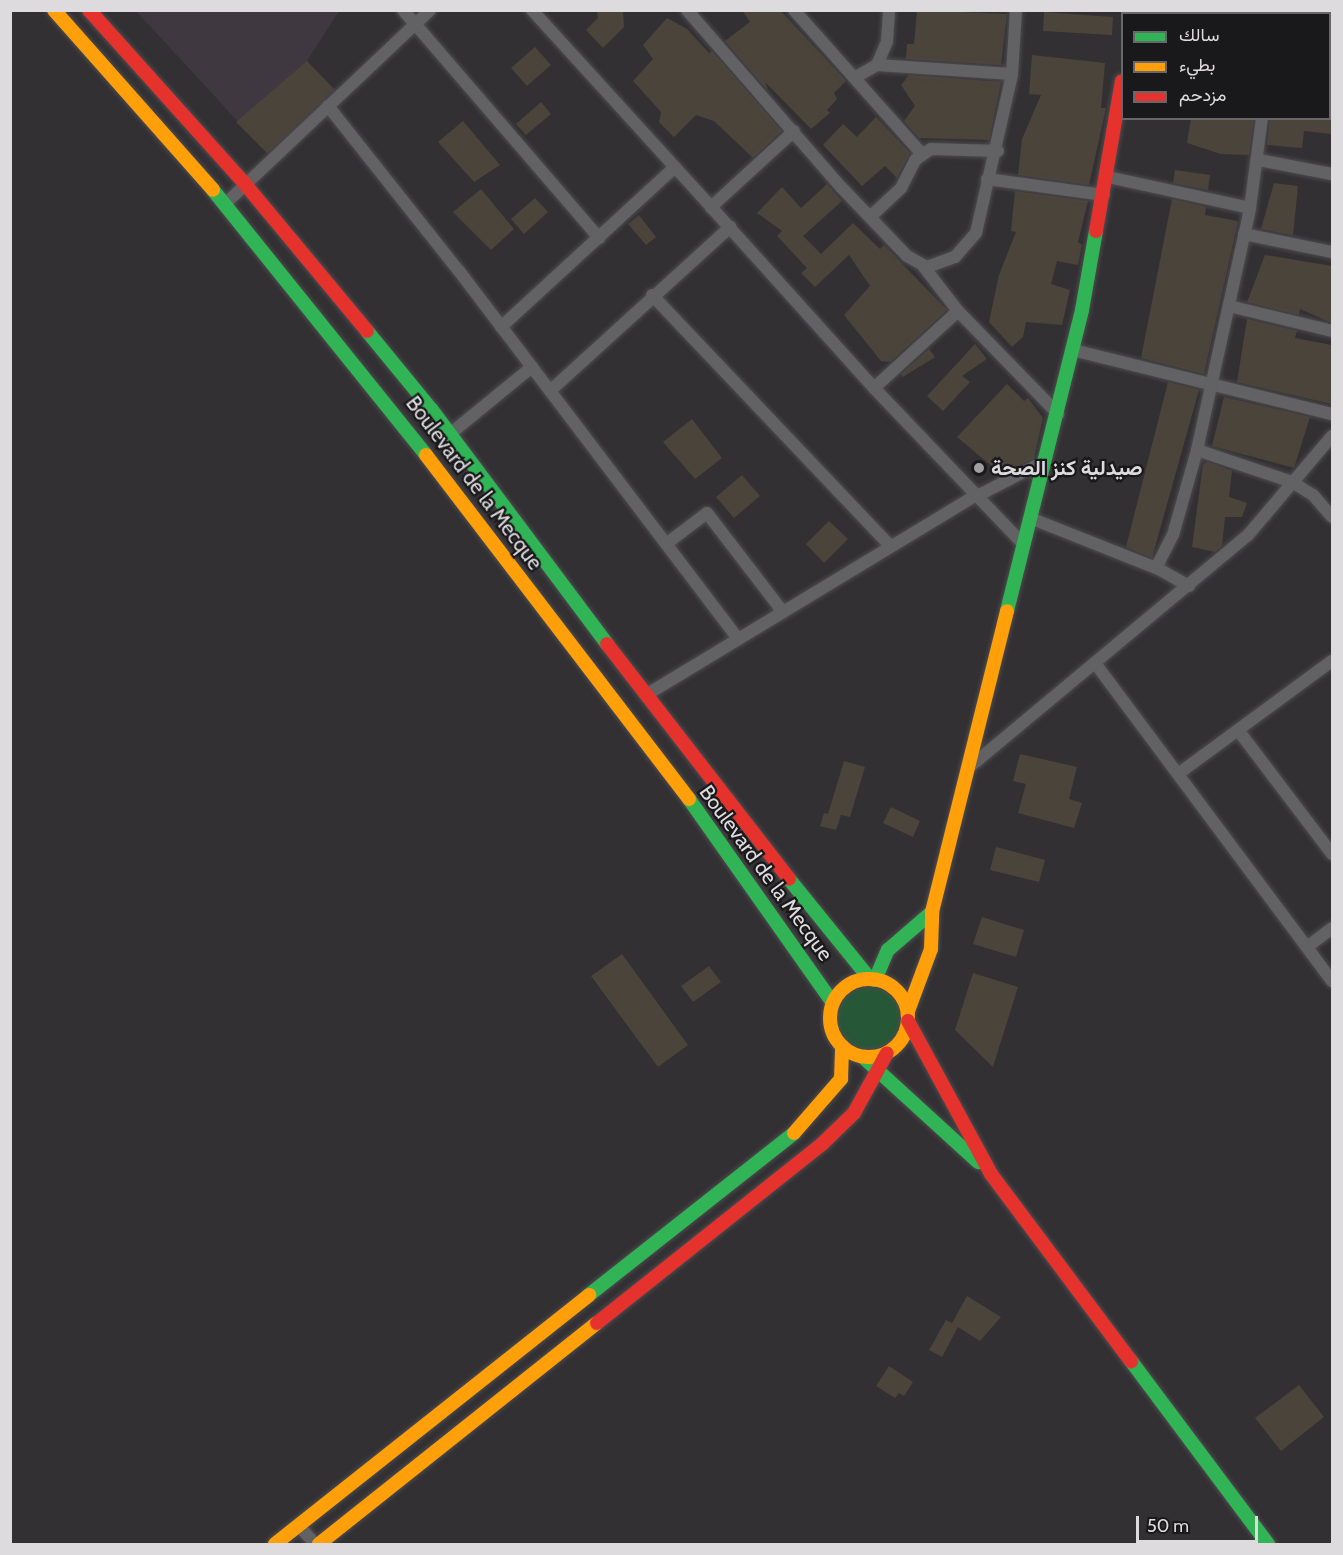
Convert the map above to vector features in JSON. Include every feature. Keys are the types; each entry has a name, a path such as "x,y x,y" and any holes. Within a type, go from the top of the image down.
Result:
{"main road":[{"name":"Boulevard de la Mecque","path":"54,10 225,204 446,480 737,862 833,1003"},
{"name":"Boulevard de la Mecque","path":"89,10 245,184 450,434 707,778 872,980 897,990 908,1016 991,1174"},
{"path":"317,1545 822,1144 854,1113 887,1053 904,1036 908,1016 931,949 932,912 972,765 1043,462 1058,414 1108,177 1121,88"},
{"path":"275,1545 807,1122 841,1079 842,1046 831,1026 833,1003 848,986 872,980 888,950 908,929 932,912"},
{"path":"842,1046 878,1068 991,1174 1268,1545"},
{"path":"863,1057 887,1053"}],"street":[{"path":"403,10 598,238"},
{"path":"225,204 430,10"},
{"path":"532,10 730,226 874,388 1023,544"},
{"path":"687,10 870,217 907,256 924,267 958,311 1058,414"},
{"path":"794,10 856,76 922,154"},
{"path":"877,65 887,41 890,10"},
{"path":"924,267 946,261 968,245 976,233 987,179 998,151 1012,74 1016,10"},
{"path":"856,76 877,65 1012,74"},
{"path":"328,106 532,367 738,639"},
{"path":"1156,568 1173,536 1197,450 1250,208 1259,159 1262,120"},
{"path":"711,207 794,131"},
{"path":"870,217 901,188 915,160 922,154 938,147 998,151"},
{"path":"1259,159 1332,174"},
{"path":"501,327 675,167"},
{"path":"1108,177 1250,208"},
{"path":"987,179 1104,195"},
{"path":"550,391 652,295 730,226"},
{"path":"1244,234 1332,252"},
{"path":"652,295 891,547"},
{"path":"1229,306 1332,331"},
{"path":"874,388 958,311"},
{"path":"1072,350 1332,414"},
{"path":"450,434 532,367"},
{"path":"972,765 1248,536 1332,436"},
{"path":"1197,450 1292,482 1313,495 1332,517"},
{"path":"646,695 978,495 1043,462"},
{"path":"666,544 707,513 783,612"},
{"path":"1030,518 1156,568 1189,586"},
{"path":"1178,774 1332,661"},
{"path":"1095,663 1332,981"},
{"path":"1238,730 1332,854"},
{"path":"1307,947 1332,928"},
{"path":"299,1526 317,1545"}],"shaded area":[{"path":"136,11 339,11 307,61 336,91 269,155"}],"green space":[{"path":"862,987 876,987 888,992 897,1001 902,1020 900,1033 893,1044 876,1053 862,1053 850,1048 841,1039 836,1027 836,1013 841,1001 850,992"}],"building":[{"path":"597,10 623,10 624,27 603,48 586,30 598,18"},
{"path":"742,10 780,10 846,81 834,93 837,99 827,110 830,113 811,129 765,82 768,91 725,41 750,22"},
{"path":"917,10 1007,14 1001,65 906,59 907,44 914,44"},
{"path":"1044,12 1113,17 1112,35 1043,31"},
{"path":"667,18 687,29 709,53 712,51 782,131 753,158 714,121 696,115 674,137 659,122 661,112 633,81 653,59 643,45"},
{"path":"535,47 551,65 527,86 511,68"},
{"path":"1032,55 1105,63 1101,108 1106,108 1089,185 1018,175 1022,139 1041,95 1029,94"},
{"path":"307,61 334,89 267,153 236,122"},
{"path":"909,75 1001,82 989,140 919,138 904,121 915,106 901,85"},
{"path":"541,102 551,114 526,135 516,124"},
{"path":"876,117 910,153 897,178 885,166 862,186 823,145 843,124 857,137"},
{"path":"1332,118 1332,134 1304,131 1302,148 1267,145 1270,120 1331,120"},
{"path":"1191,120 1254,120 1249,155 1221,154 1187,143"},
{"path":"463,121 500,165 474,182 438,142"},
{"path":"1175,170 1210,175 1208,190 1173,183"},
{"path":"1274,183 1298,186 1293,235 1261,229"},
{"path":"827,184 842,201 803,236 821,254 853,223 880,249 884,245 947,310 890,362 881,361 844,315 870,286 849,255 815,287 801,273 807,268 777,236 782,231 757,213 782,187 801,208"},
{"path":"481,189 514,229 491,250 453,212"},
{"path":"1015,191 1088,201 1078,242 1082,245 1078,265 1057,261 1051,284 1070,290 1062,325 1026,322 1023,337 1012,347 989,322 999,275 1016,232 1011,231"},
{"path":"535,198 548,212 524,234 511,219"},
{"path":"1172,199 1206,207 1205,215 1238,221 1204,374 1141,358"},
{"path":"639,215 656,237 646,245 628,224"},
{"path":"1265,255 1332,266 1332,323 1300,309 1299,315 1247,302"},
{"path":"1247,319 1297,331 1295,338 1332,345 1332,404 1237,382"},
{"path":"975,344 987,359 962,376 970,382 943,411 927,396"},
{"path":"929,349 935,357 903,377 901,374"},
{"path":"1168,382 1199,390 1152,558 1126,547"},
{"path":"1007,384 1024,401 1028,398 1043,418 1034,458 1001,474 957,437"},
{"path":"1224,397 1310,417 1294,468 1212,446"},
{"path":"692,419 722,458 695,479 663,442"},
{"path":"1208,462 1232,471 1229,497 1247,503 1242,517 1225,517 1222,546 1215,552 1192,547 1203,464"},
{"path":"742,475 760,496 734,518 716,497"},
{"path":"829,521 848,539 824,563 806,544"},
{"path":"1020,754 1077,767 1069,799 1082,803 1074,828 1018,813 1026,784 1013,781"},
{"path":"844,761 865,767 850,817 841,815 836,830 820,826 824,813 828,814"},
{"path":"891,807 920,821 913,837 883,823"},
{"path":"996,847 1045,860 1039,882 990,870"},
{"path":"982,917 1024,930 1016,957 973,944"},
{"path":"622,954 688,1045 658,1067 591,976"},
{"path":"709,966 721,982 693,1002 681,986"},
{"path":"973,973 1018,987 993,1067 955,1030"},
{"path":"967,1296 1001,1317 980,1341 958,1327 942,1357 929,1350 946,1320 952,1323"},
{"path":"889,1366 913,1382 904,1396 899,1393 895,1398 876,1386"},
{"path":"1299,1385 1324,1417 1281,1451 1255,1418"}],"traffic: fast":[{"path":"213,190 426,455"},
{"path":"1007,611 1082,310 1096,231"},
{"path":"367,331 432,410 607,644"},
{"path":"689,799 833,1003"},
{"path":"789,879 870,979"},
{"path":"875,980 888,950 932,912"},
{"path":"863,1057 978,1162"},
{"path":"589,1295 794,1133"},
{"path":"1131,1361 1268,1544"}],"traffic: slow":[{"path":"54,10 213,190"},
{"path":"426,455 689,799"},
{"path":"908,1011 931,949 932,912 1007,611"},
{"path":"869,979 884,982 901,996 908,1018 905,1033 891,1050 869,1057 854,1054 837,1040 830,1018 833,1003 847,986 869,979"},
{"path":"794,1133 841,1079 842,1046"},
{"path":"275,1544 589,1295"},
{"path":"319,1544 597,1323"}],"traffic: jam":[{"path":"89,10 245,184 367,331"},
{"path":"1096,231 1121,87"},
{"path":"607,644 789,879"},
{"path":"908,1021 991,1174 1131,1361"},
{"path":"597,1323 822,1144 854,1113 887,1053"}],"place":[{"name":"صيدلية كنز الصحة","path":"979,468"}]}
